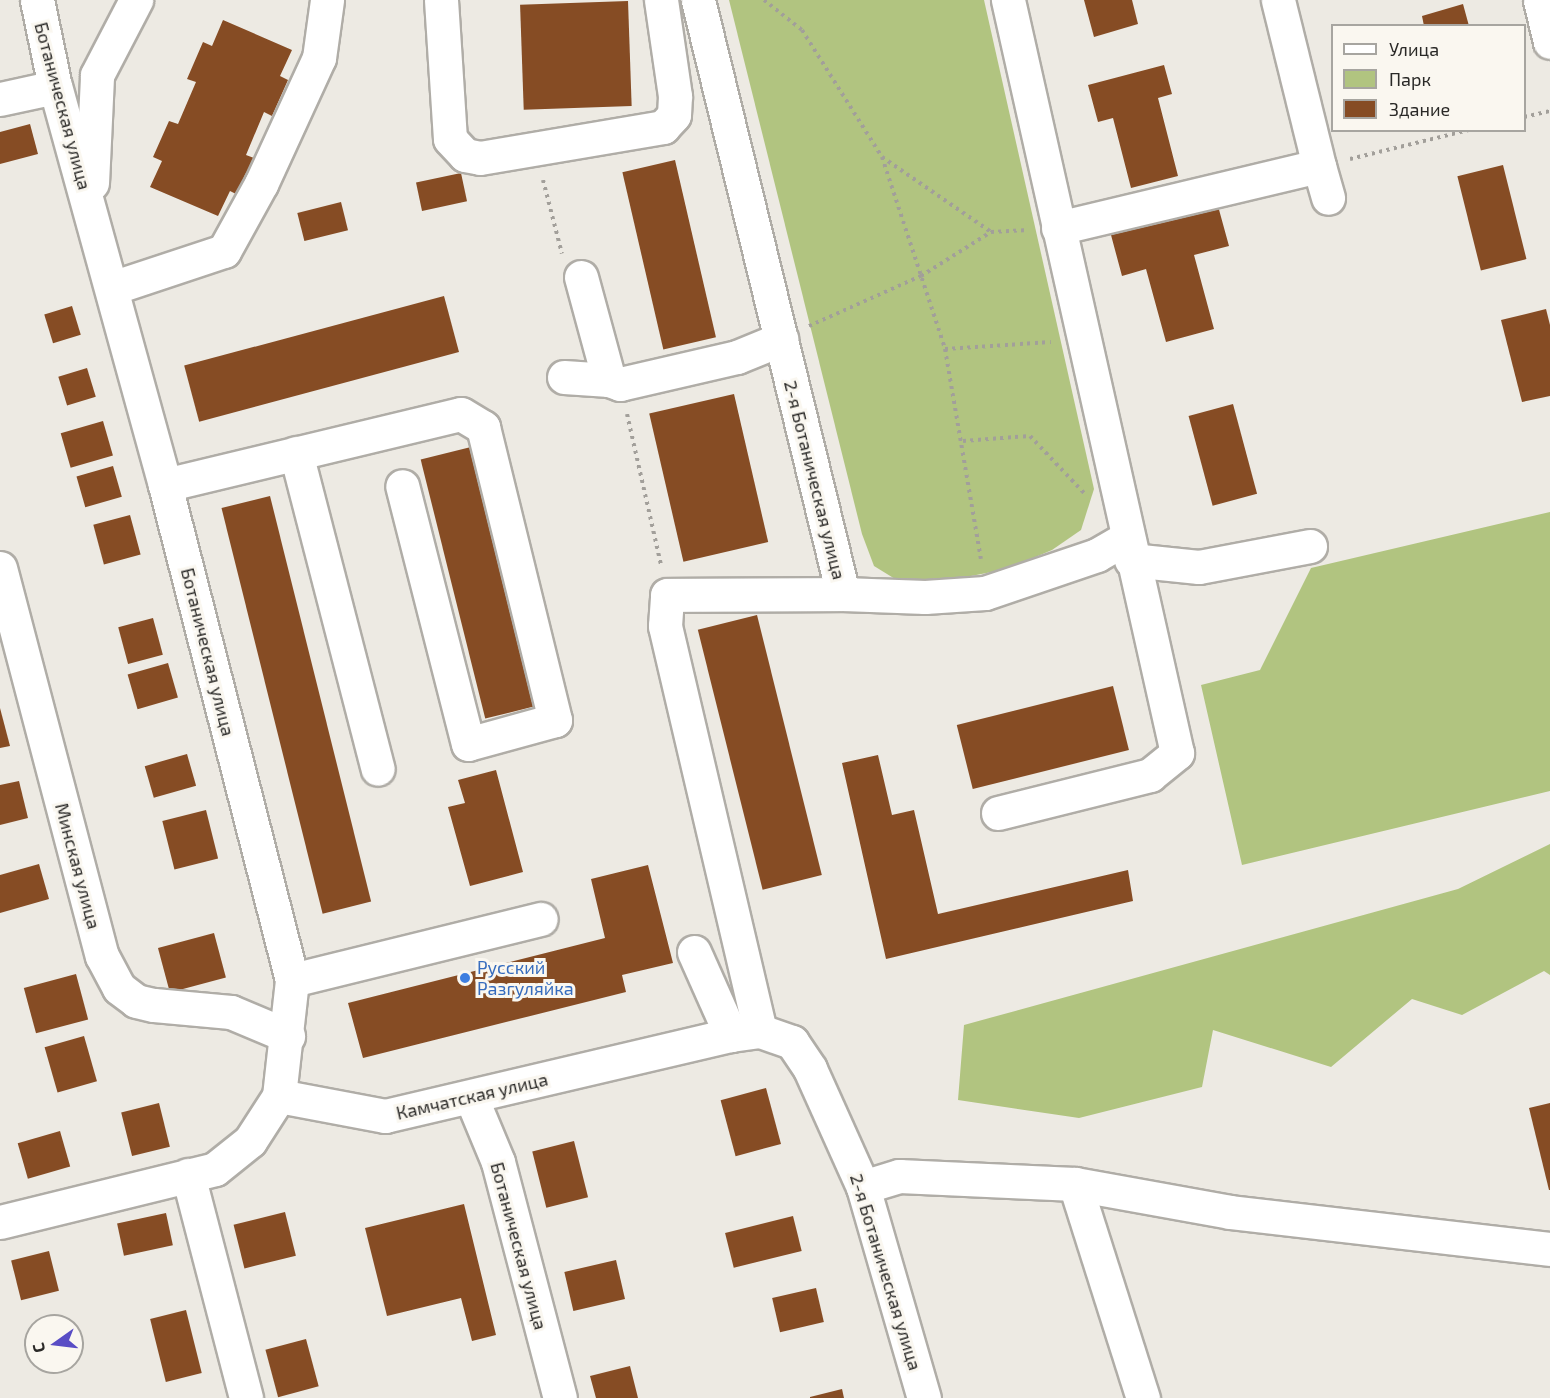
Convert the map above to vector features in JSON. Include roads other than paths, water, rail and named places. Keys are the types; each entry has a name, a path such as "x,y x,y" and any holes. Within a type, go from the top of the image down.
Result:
{"street":[{"name":"Ботаническая улица","path":"37,0 55,87 165,485 292,980 288,1036 279,1096"},
{"name":"Ботаническая улица","path":"91,212 97,75 136,0"},
{"path":"112,288 224,251 261,184 319,58 327,0"},
{"path":"441,0 450,139 465,155 480,158 653,131 674,115 675,96 661,0"},
{"name":"2-я Ботаническая улица","path":"698,0 843,594 925,597 985,593 1097,555 1129,549"},
{"path":"998,813 1150,776 1177,753 1129,549 1085,340 1008,0"},
{"path":"1278,0 1328,198"},
{"path":"1540,0 1550,42"},
{"path":"0,99 55,87"},
{"path":"1058,228 1319,166"},
{"path":"581,277 615,382"},
{"path":"564,376 615,382 737,357 781,339"},
{"path":"165,485 461,414 483,427 555,720 468,744 402,486"},
{"path":"296,453 378,769"},
{"path":"1129,549 1199,567 1310,546"},
{"name":"Минская улица","path":"0,568 102,956 119,988 136,1001 154,1005 231,1012 288,1036"},
{"path":"745,1033 665,626 668,595 843,594"},
{"path":"292,980 541,919"},
{"path":"694,952 745,1033"},
{"name":"2-я Ботаническая улица","path":"745,1033 792,1042 810,1069 863,1187 924,1398"},
{"name":"Камчатская улица","path":"279,1096 385,1116 745,1033"},
{"path":"0,1222 215,1169 250,1141 279,1096"},
{"name":"Ботаническая улица","path":"471,1097 498,1162 560,1398"},
{"path":"188,1175 246,1398"},
{"path":"863,1187 899,1176 1076,1184 1230,1212 1550,1249"},
{"path":"1076,1184 1143,1398"}],"place":[{"name":"Русский Разгуляйка","path":"465,978"}]}
